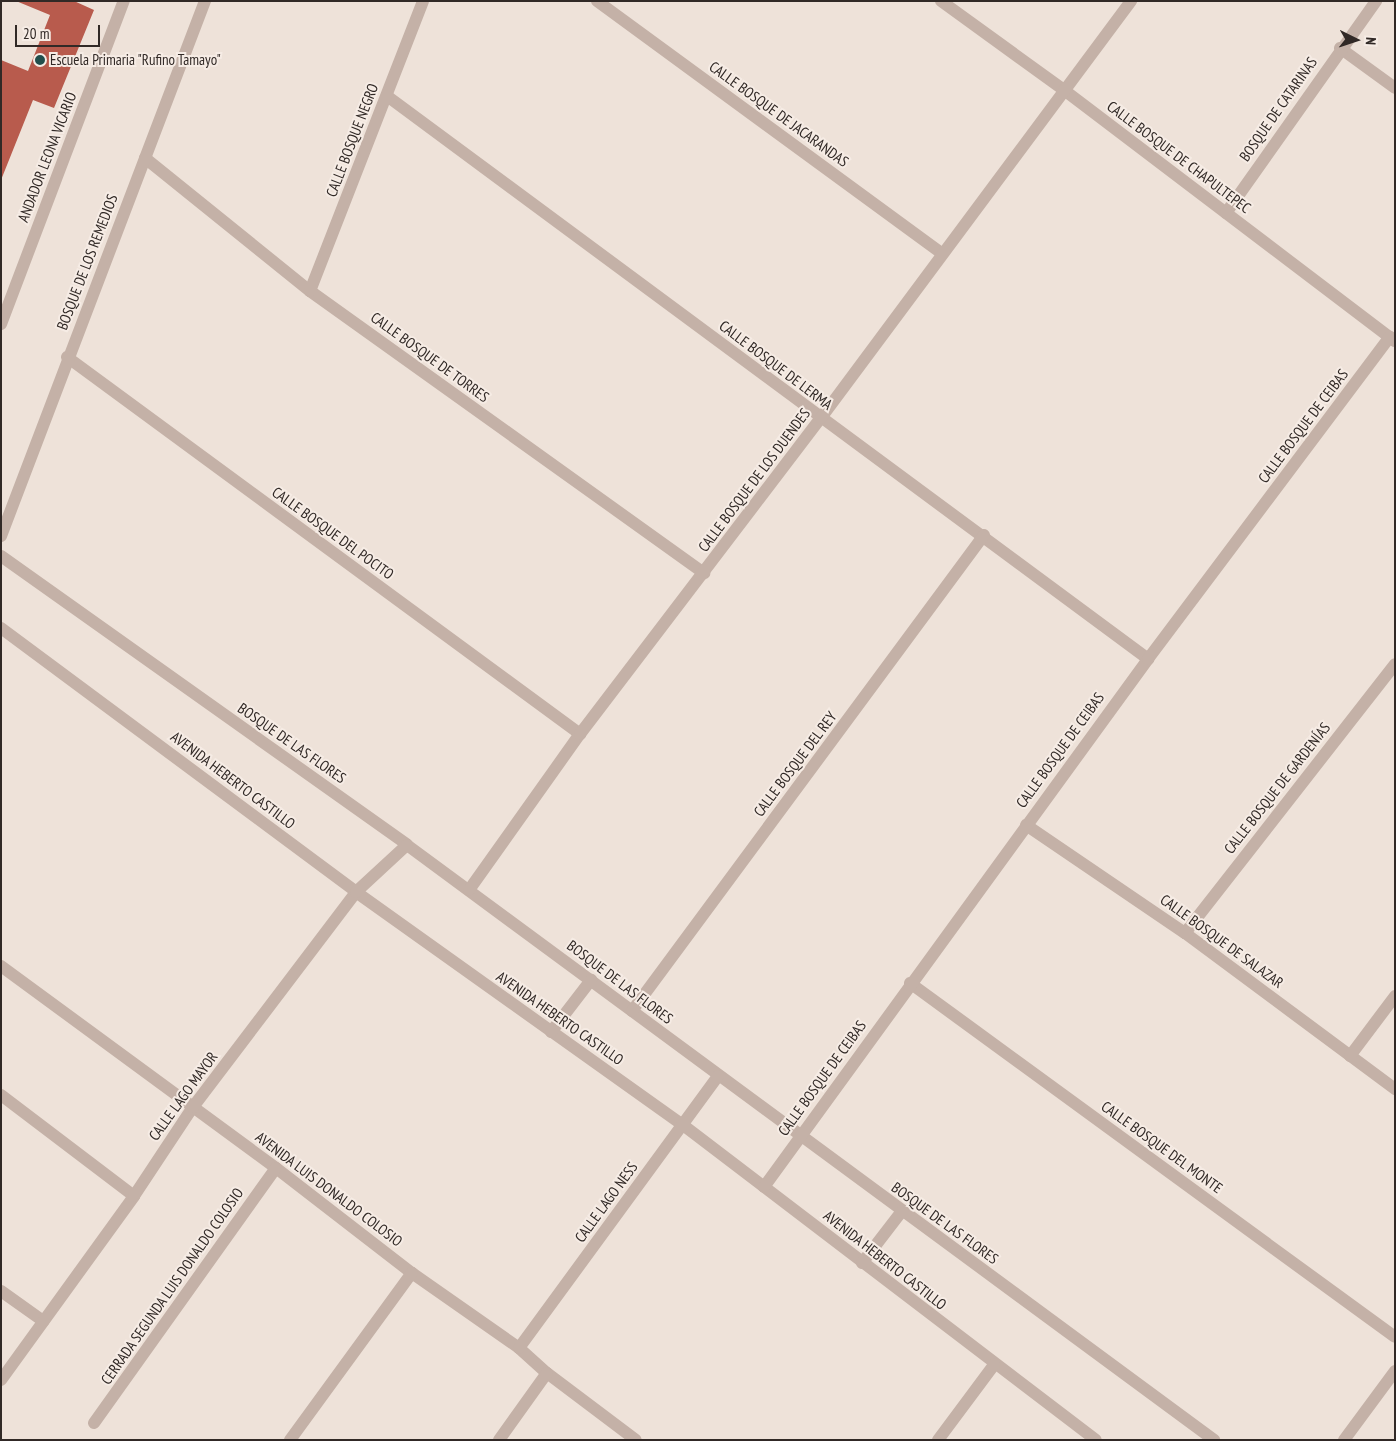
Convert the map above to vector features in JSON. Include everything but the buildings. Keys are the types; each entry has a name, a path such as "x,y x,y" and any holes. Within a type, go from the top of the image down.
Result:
{"street":[{"name":"ANDADOR LEONA VICARIO","path":"1,324 124,1"},
{"name":"BOSQUE DE LOS REMEDIOS","path":"1,536 67,357 205,1"},
{"name":"CALLE BOSQUE NEGRO","path":"310,291 424,1"},
{"name":"CALLE BOSQUE DE JACARANDAS","path":"596,1 942,253"},
{"name":"CALLE BOSQUE DE CHAPULTEPEC","path":"941,1 1064,90 1392,339"},
{"name":"CALLE BOSQUE DE LOS DUENDES","path":"469,890 580,734 821,418 1131,1"},
{"name":"BOSQUE DE CATARINAS","path":"1226,213 1340,48 1376,1"},
{"path":"1340,48 1395,88"},
{"name":"CALLE BOSQUE DE LERMA","path":"387,96 1148,659"},
{"name":"CALLE BOSQUE DE TORRES","path":"145,158 310,291 704,573"},
{"name":"CALLE BOSQUE DE CEIBAS","path":"764,1187 910,983 1148,659 1392,339"},
{"name":"CALLE BOSQUE DEL POCITO","path":"67,357 580,734"},
{"name":"CALLE BOSQUE DEL REY","path":"632,1011 984,536"},
{"name":"BOSQUE DE LAS FLORES","path":"1,556 469,890 902,1212 1214,1440"},
{"name":"AVENIDA HEBERTO CASTILLO","path":"1,628 356,892 683,1125 994,1365 1096,1440"},
{"name":"CALLE BOSQUE DE GARDENÍAS","path":"1185,932 1395,664"},
{"name":"CALLE BOSQUE DE SALAZAR","path":"1026,825 1185,932 1395,1089"},
{"name":"CALLE LAGO MAYOR","path":"1,1380 134,1196 193,1107 356,892 407,845"},
{"name":"AVENIDA LUIS DONALDO COLOSIO","path":"1,966 276,1168 412,1273 519,1348 547,1374 636,1440"},
{"path":"551,1032 591,980"},
{"name":"CALLE BOSQUE DEL MONTE","path":"910,983 1395,1337"},
{"path":"1350,1056 1395,996"},
{"name":"CALLE LAGO NESS","path":"519,1348 718,1076"},
{"path":"1,1095 134,1196"},
{"name":"CERRADA SEGUNDA LUIS DONALDO COLOSIO","path":"94,1424 276,1168"},
{"path":"862,1263 902,1212"},
{"path":"290,1440 412,1273"},
{"path":"1,1291 43,1321"},
{"path":"938,1440 994,1365"},
{"path":"1344,1440 1395,1371"},
{"path":"499,1440 547,1374"}],"place":[{"name":"Escuela Primaria \"Rufino Tamayo\"","path":"40,60"}]}
